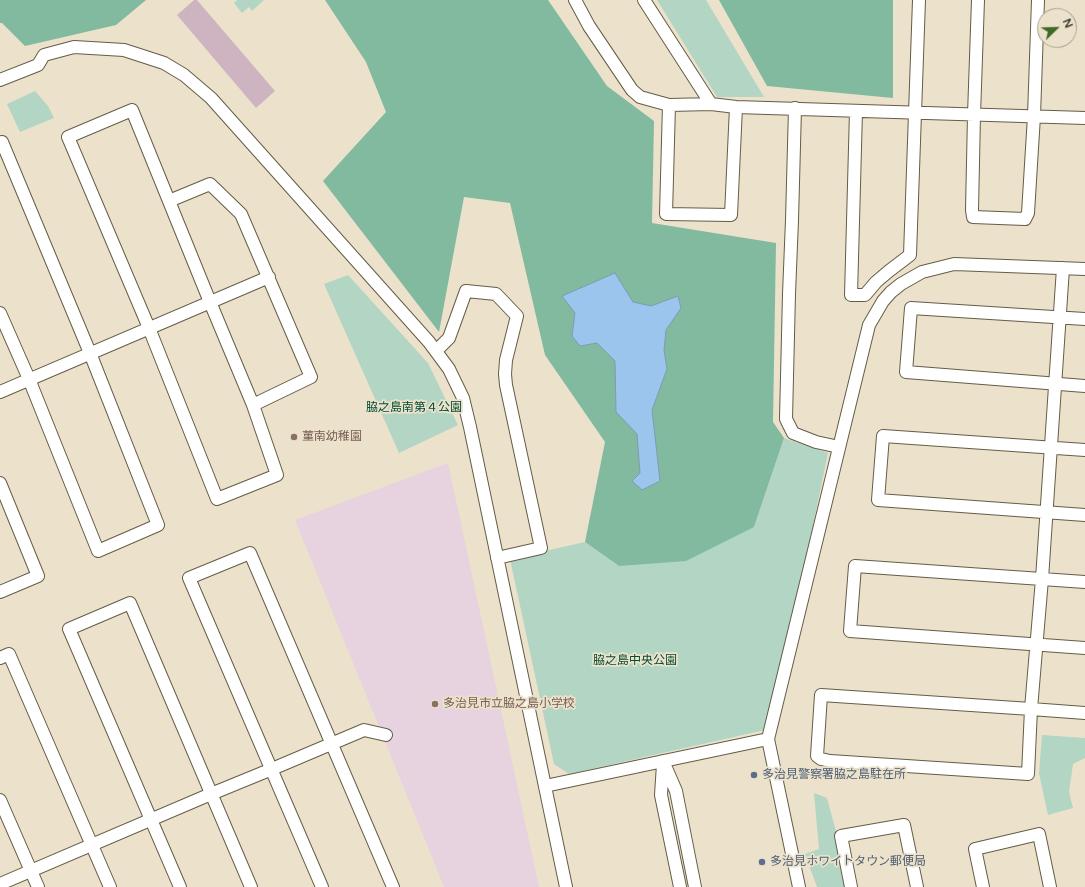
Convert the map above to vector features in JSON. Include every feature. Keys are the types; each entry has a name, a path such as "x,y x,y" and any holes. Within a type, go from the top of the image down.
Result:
{"street":[{"path":"575,0 589,26 632,90 640,97 669,105 711,104 736,107 1085,118"},
{"path":"644,0 711,104"},
{"path":"856,111 851,295 866,296 876,282 910,255 919,0"},
{"path":"978,0 974,115 973,217 1025,219 1028,213 1034,116 1038,0"},
{"path":"0,80 38,65 44,55 74,46 124,50 164,63 184,75 211,98 436,351 449,369 463,398 470,427 566,887"},
{"path":"669,105 666,214 731,215 736,107"},
{"path":"795,108 786,418 794,433 816,442 839,447"},
{"path":"132,110 210,302 253,405 277,475 217,499 149,328 68,137 132,110"},
{"path":"0,143 2,142 90,353 158,525 98,551 29,379 0,313"},
{"path":"169,201 210,184 241,214 312,377 253,405"},
{"path":"799,887 768,738 869,325 891,292 901,284 922,272 954,264 1085,269"},
{"path":"1063,268 1042,579 1031,709 1028,774 830,761 821,759 817,756 821,695 1031,709 1085,713"},
{"path":"0,392 269,278"},
{"path":"436,351 449,338 466,291 496,294 517,316 506,360 506,385 541,548 497,558"},
{"path":"1085,319 911,308 906,372 1085,386"},
{"path":"1085,450 883,436 878,500 1085,516"},
{"path":"0,483 38,576 0,592"},
{"path":"322,887 189,578 250,553 393,887"},
{"path":"1085,582 854,566 850,631 1085,648"},
{"path":"180,887 69,629 130,604 251,887"},
{"path":"0,658 9,654 110,887"},
{"path":"0,884 364,730 386,735"},
{"path":"545,786 768,738"},
{"path":"663,761 661,795 680,887"},
{"path":"663,761 676,791 695,887"},
{"path":"0,800 38,887"},
{"path":"851,887 841,836 904,825 917,887"},
{"path":"983,887 975,849 1039,834 1050,887"}],"shaded area":[{"name":"多治見市立脇之島小学校","path":"448,463 539,887 444,887 295,520"}],"green space":[{"path":"0,0 146,0 116,25 25,46 2,23 0,23"},
{"path":"237,0 264,0 252,11 249,7 242,13 234,3"},
{"path":"325,0 548,0 607,86 654,121 652,223 776,243 773,422 784,438 754,527 686,561 619,566 585,542 605,442 545,355 510,203 464,197 439,332 323,181 386,112 366,62"},
{"path":"657,0 706,0 764,97 717,97"},
{"path":"719,0 893,0 893,98 767,86"},
{"path":"35,91 48,106 54,118 20,132 7,104"},
{"name":"脇之島南第４公園","path":"348,275 428,363 458,425 399,453 324,284"},
{"name":"脇之島中央公園","path":"784,438 828,453 772,722 765,730 569,774 554,764 510,559 585,542 619,566 754,527"},
{"path":"1042,735 1085,738 1085,758 1073,764 1069,792 1073,808 1048,815 1039,773"},
{"path":"814,793 827,798 851,887 817,887 805,854 819,849"}],"water":[{"path":"615,273 633,302 651,306 678,296 681,308 666,330 664,350 667,369 652,410 660,481 642,490 632,481 640,473 637,434 616,412 615,361 597,343 580,346 572,336 575,313 562,296"}],"building":[{"path":"194,0 197,0 275,91 256,108 177,15"}],"place":[{"name":"菫南幼稚園","path":"294,437"},
{"name":"多治見市立脇之島小学校","path":"435,704"},
{"name":"多治見警察署脇之島駐在所","path":"754,775"},
{"name":"多治見ホワイトタウン郵便局","path":"762,862"}]}
